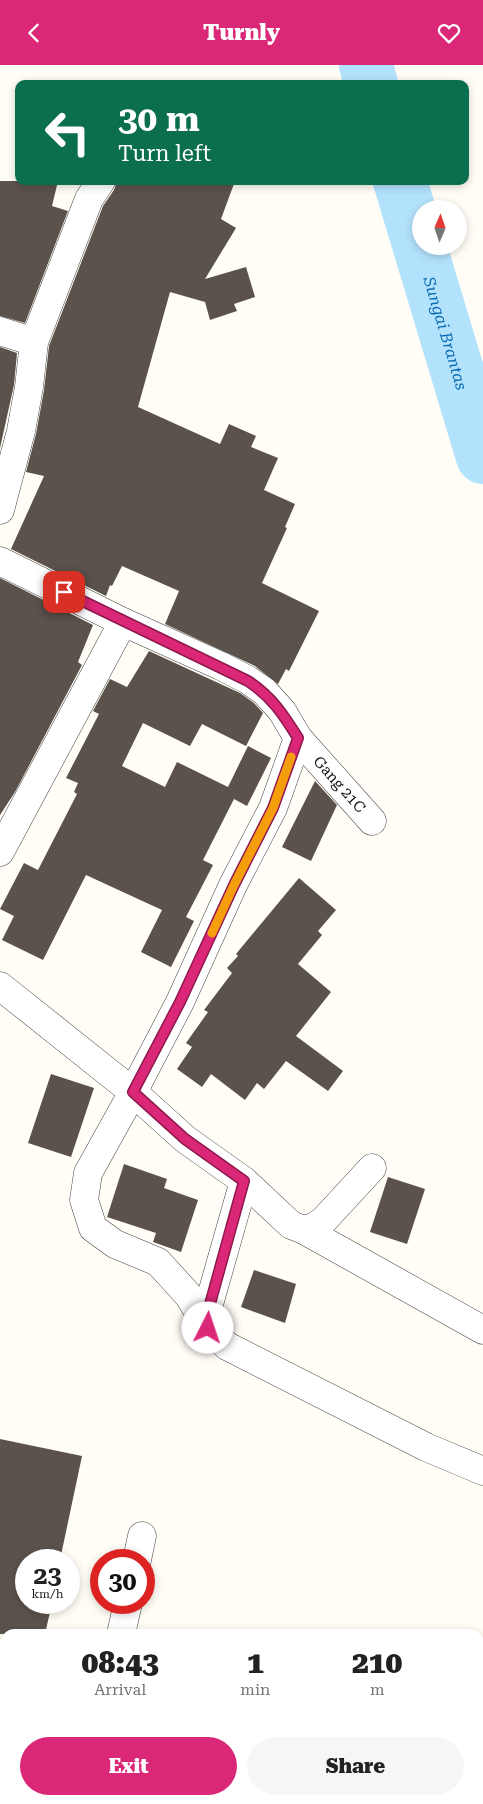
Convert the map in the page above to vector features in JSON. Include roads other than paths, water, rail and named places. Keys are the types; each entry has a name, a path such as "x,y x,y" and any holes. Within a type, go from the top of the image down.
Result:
{"street":[{"path":"0,510 21,431 29,387 34,342 89,199 98,185"},
{"path":"0,331 34,342"},
{"name":"Gang 21C","path":"0,561 221,666 264,691 282,711 298,738 372,821"},
{"path":"0,852 123,621"},
{"path":"298,738 273,808 234,885 180,1002 88,1173 84,1199 93,1228 115,1244 158,1262 189,1297 208,1328 227,1346 426,1447 483,1471"},
{"path":"0,986 133,1092 185,1139 244,1181 291,1225 304,1230 483,1330"},
{"path":"304,1230 314,1227 323,1221 372,1168"},
{"path":"208,1328 210,1304 244,1181"},
{"path":"122,1629 126,1614"}],"waterway":[{"name":"Sungai Brantas","path":"366,65 370,80"},
{"name":"Sungai Brantas","path":"401,185 483,457"}]}
